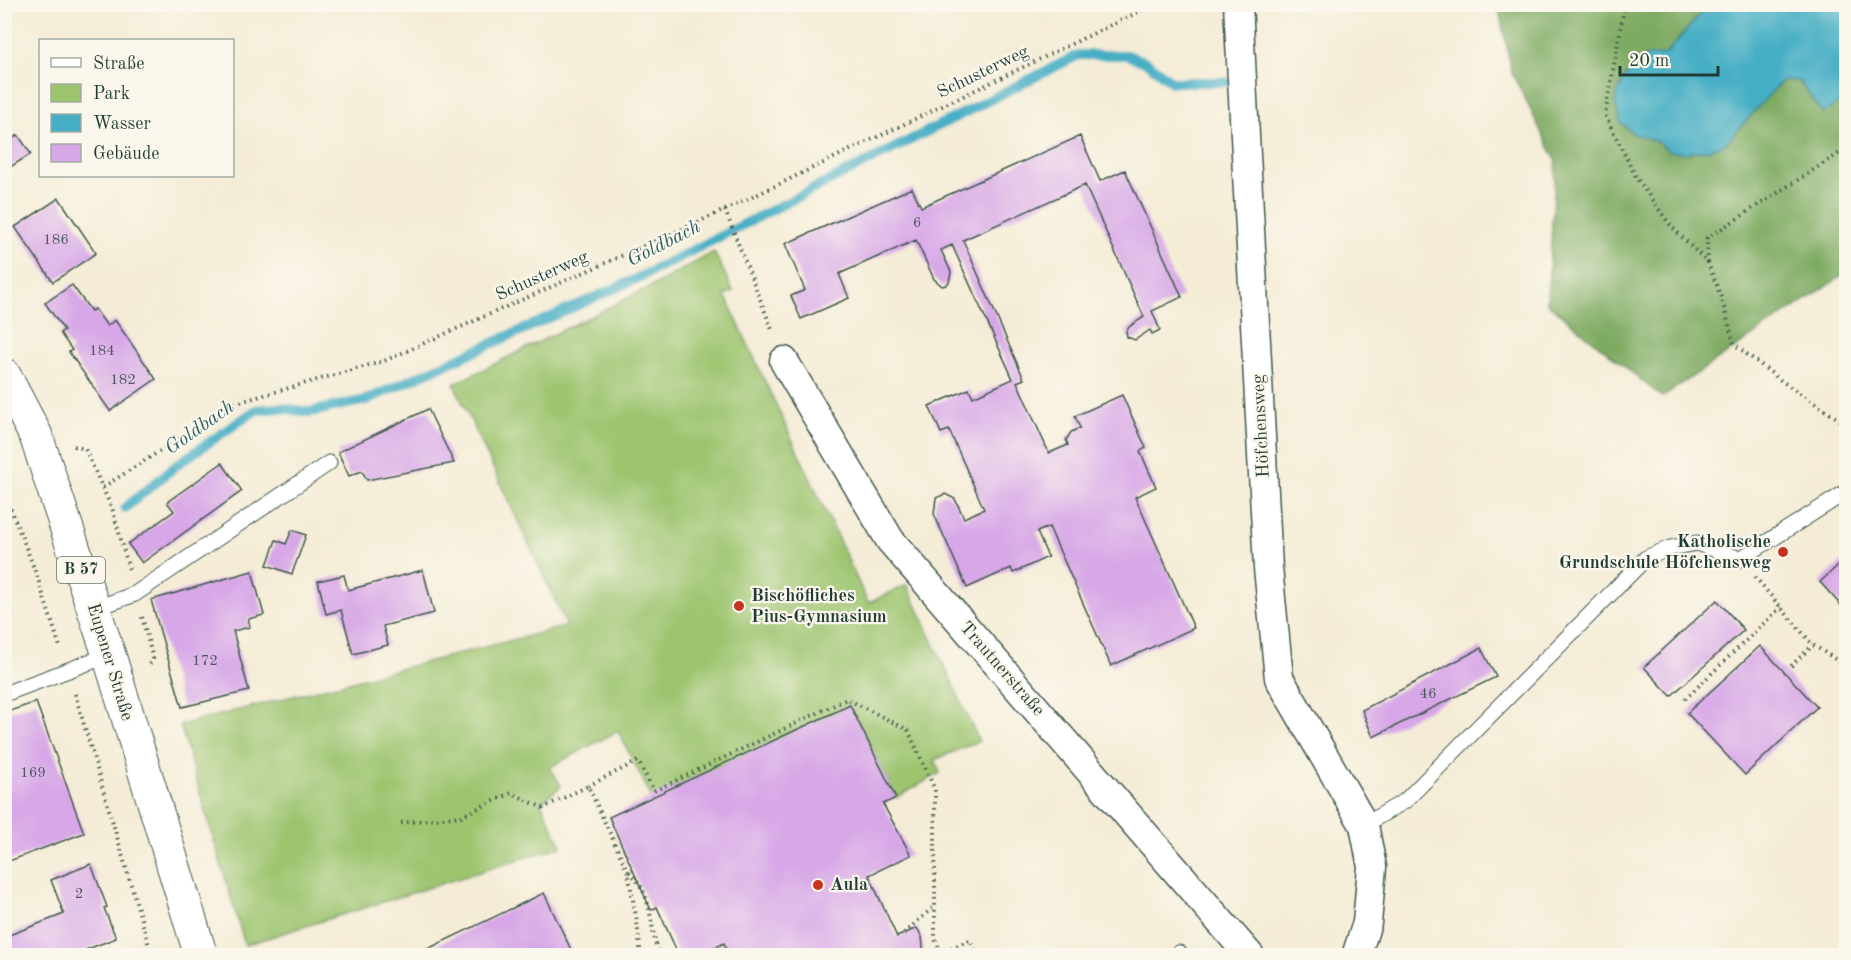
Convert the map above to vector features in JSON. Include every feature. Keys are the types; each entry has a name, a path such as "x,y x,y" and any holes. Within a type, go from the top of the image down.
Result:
{"main road":[{"name":"Eupener Straße","path":"4,375 36,436 94,609 201,956"}],"street":[{"name":"Höfchensweg","path":"1238,4 1268,556 1279,678 1364,825 1372,867 1367,923 1356,956"},
{"name":"Trautnerstraße","path":"784,361 891,540 1250,956"}],"lane":[{"path":"94,609 135,594 329,464"},
{"path":"1364,825 1405,801 1646,558 1670,548 1697,543 1740,559 1846,492"},
{"path":"4,694 108,655"}],"path":[{"name":"Schusterweg","path":"103,486 236,403 384,361 725,210 1155,4"},
{"path":"1622,4 1624,9 1605,115 1637,179 1671,226 1708,263"},
{"path":"1846,149 1707,238 1708,263 1722,300 1734,344 1840,420 1846,428"},
{"path":"725,210 784,361"},
{"path":"4,492 36,573 67,670 152,956"},
{"path":"1740,559 1813,645 1846,666"},
{"path":"1685,699 1781,607"},
{"path":"1791,666 1813,645"},
{"path":"401,823 461,816 512,793 543,808 639,760 654,791 847,699 908,730 935,789 935,939 941,952 970,940 977,956"},
{"path":"588,786 628,872 641,956"},
{"path":"628,872 636,878 651,910 656,946 660,956"},
{"path":"904,933 935,905"}],"green space":[{"path":"1498,5 1846,5 1846,273 1662,397 1547,303 1556,161 1512,73"},
{"name":"Bischöfliches Pius-Gymnasium","path":"714,252 733,291 725,295 868,603 907,585 979,741 934,760 940,773 896,798 850,706 652,798 618,731 550,767 561,786 541,803 562,846 245,945 180,725 567,626 454,384 656,284"}],"water":[{"path":"1713,4 1846,5 1846,86 1843,100 1823,114 1799,81 1785,80 1725,144 1687,153 1669,151 1658,142 1634,134 1621,123 1616,107 1615,99 1625,76 1644,57 1666,54 1707,6"}],"building":[{"path":"18,135 31,154 4,171 4,144"},
{"path":"1080,136 1100,181 1125,170 1182,297 1152,311 1160,330 1152,334 1150,330 1135,340 1127,337 1126,331 1130,326 1144,317 1085,185 963,240 1024,379 1017,382 1049,453 1068,445 1066,440 1071,432 1080,428 1075,416 1122,395 1146,448 1140,451 1156,487 1135,497 1194,628 1111,666 1049,527 1037,532 1048,557 1013,573 1011,568 967,588 934,514 936,498 945,494 955,499 964,518 984,509 949,430 941,433 929,406 969,389 973,397 1013,379 952,245 941,250 951,272 946,285 942,286 934,279 916,240 839,274 849,298 801,319 791,296 805,290 785,244 912,188 921,207"},
{"path":"59,198 96,253 53,282 15,227"},
{"path":"72,285 91,311 95,309 107,326 115,320 156,379 110,411 69,352 72,350 60,333 64,330 45,303"},
{"path":"428,409 454,463 367,480 362,471 349,476 338,452"},
{"path":"222,463 242,491 142,563 128,544 174,511 167,502"},
{"path":"292,530 306,535 292,574 267,565 276,540 286,544"},
{"path":"1846,558 1846,611 1820,582"},
{"path":"423,570 434,613 383,626 388,645 353,654 341,610 326,614 318,581 344,575 348,590"},
{"path":"252,571 264,615 248,619 250,627 233,631 249,691 182,707 151,600"},
{"path":"4,596 12,617 4,620"},
{"path":"1717,600 1744,630 1671,696 1644,667"},
{"path":"1760,646 1817,707 1745,775 1687,713"},
{"path":"1481,648 1496,677 1373,737 1362,710"},
{"path":"36,702 84,833 4,863 4,713"},
{"path":"850,705 896,798 883,804 911,855 869,875 897,937 917,928 922,937 924,956 729,956 724,943 697,956 679,956 657,907 651,910 609,817"},
{"path":"91,864 116,938 70,956 4,956 4,937 64,914 51,880"},
{"path":"544,893 574,956 413,956"}],"waterway":[{"name":"Goldbach","path":"125,508 179,463 256,410 280,408 310,412 366,400 636,279 1078,55 1127,55 1148,63 1172,82 1226,82"}],"place":[{"name":"Katholische Grundschule Höfchensweg","path":"1783,552"},
{"name":"Bischöfliches Pius-Gymnasium","path":"739,606"},
{"name":"Aula","path":"818,885"}]}
